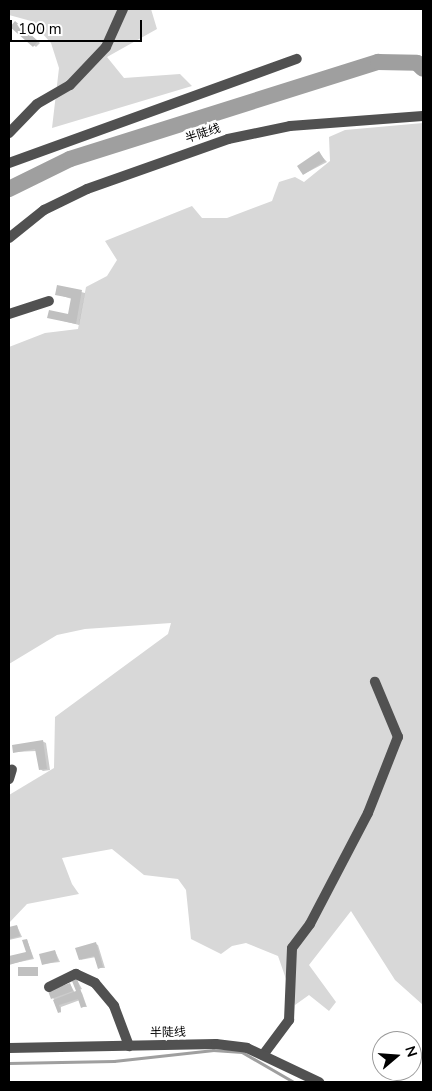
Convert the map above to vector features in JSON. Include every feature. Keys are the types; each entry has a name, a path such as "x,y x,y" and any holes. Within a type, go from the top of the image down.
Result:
{"street":[{"path":"9,134 37,104 70,85 106,48 123,9"},
{"path":"9,162 297,59"},
{"name":"半陡线","path":"9,238 44,210 87,189 228,139 290,126 423,116"},
{"path":"9,314 49,301"},
{"path":"263,1055 289,1020 292,948 310,924 368,813 398,737 375,682"},
{"path":"49,987 76,974 95,983 114,1006 129,1046"},
{"name":"半陡线","path":"9,1048 216,1044 247,1048 319,1082"}],"shaded area":[{"path":"9,9 151,9 157,29 107,57 124,78 180,74 192,86 52,128 59,68 51,43 31,21 9,15"},
{"path":"423,123 423,1005 395,980 351,911 309,965 336,1002 329,1011 309,995 295,1005 278,956 246,943 232,946 221,954 191,939 186,890 178,879 144,875 112,849 62,858 72,884 79,894 27,904 9,923 9,795 54,768 55,717 168,634 171,623 85,629 57,635 9,664 9,347 45,333 78,329 86,287 107,276 117,260 105,241 192,206 202,218 227,218 272,201 279,182 295,177 304,182 330,161 329,137 345,130"}],"building":[{"path":"15,21 38,41 33,47 10,27"},
{"path":"319,151 325,161 303,175 297,166"},
{"path":"57,285 82,290 76,324 47,318 49,310 68,314 71,298 55,295"},
{"path":"43,740 47,769 39,770 35,749 13,753 12,745"},
{"path":"17,925 20,936 9,939 9,927"},
{"path":"27,939 33,958 9,965 9,956 26,952 22,940"},
{"path":"96,942 103,967 98,969 94,956 79,960 75,948"},
{"path":"55,950 58,961 42,965 39,954"},
{"path":"18,967 38,967 38,976 18,976"},
{"path":"77,979 86,1006 81,1008 78,999 59,1005 61,1012 58,1013 53,1000 76,991 72,981"},
{"path":"70,983 73,991 51,999 48,991"}],"waterway":[{"path":"9,189 70,159 378,62 417,63 423,69"},
{"path":"9,1063 114,1061 213,1050 242,1052 294,1082"}]}
